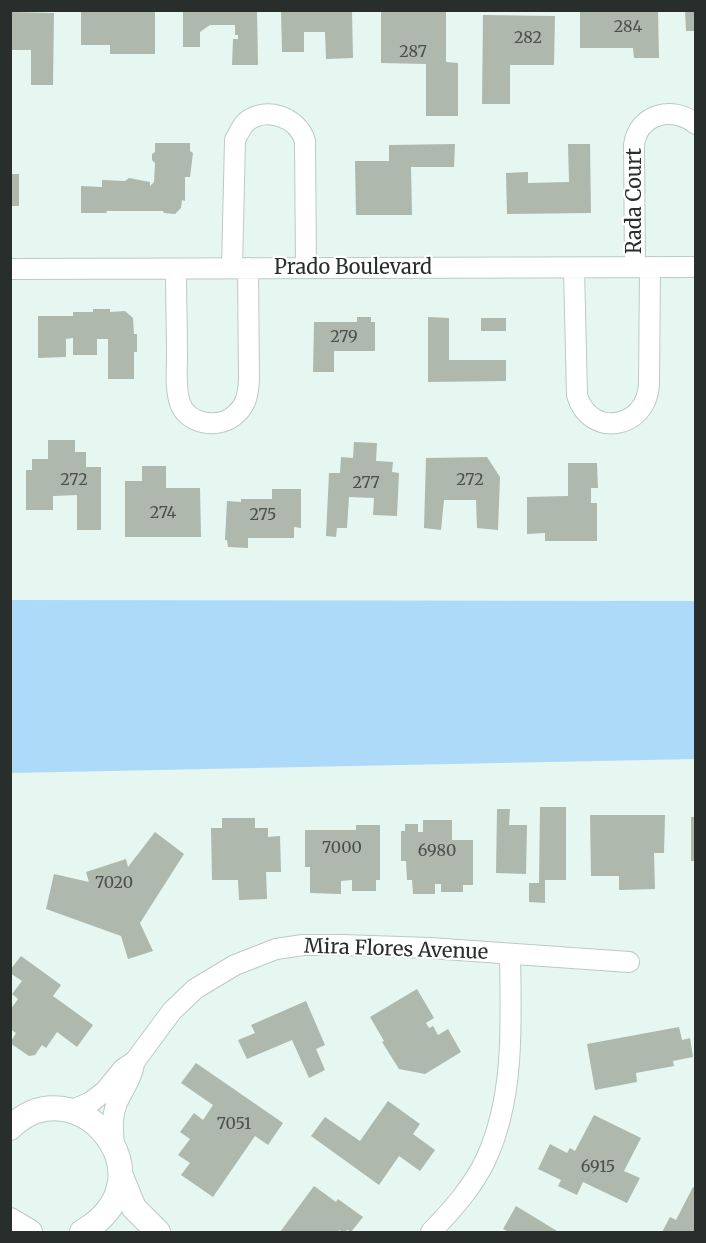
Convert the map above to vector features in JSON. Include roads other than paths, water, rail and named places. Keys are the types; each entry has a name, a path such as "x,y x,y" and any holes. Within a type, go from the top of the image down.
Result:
{"street":[{"name":"Rada Court","path":"642,267 634,145 637,132 646,121 660,114 678,115 696,124"},
{"path":"176,269 179,400 182,409 195,421 215,423 233,417 248,397 235,140 245,124 252,119 268,115 292,122 302,133 305,141 306,268"},
{"path":"574,268 579,404 596,420 611,423 628,420 637,414 647,400 649,385 642,267"},
{"name":"Prado Boulevard","path":"10,269 696,267"},
{"name":"Mira Flores Avenue","path":"135,1061 172,1011 195,989 235,965 276,950 303,945 342,945 430,948 629,962"},
{"path":"431,1233 460,1200 475,1178 486,1160 499,1126 508,1072 510,954"},
{"path":"70,1111 97,1098 123,1069 135,1061"},
{"path":"114,1146 115,1109 132,1075 135,1061"},
{"path":"10,1128 21,1112 51,1109 70,1111 88,1118 104,1130 114,1146 121,1176 134,1208 158,1233"},
{"path":"82,1233 96,1224 109,1211 117,1194 121,1176"},
{"path":"10,1220 30,1233"}],"water":[{"path":"11,600 695,601 695,759 11,773"}]}
